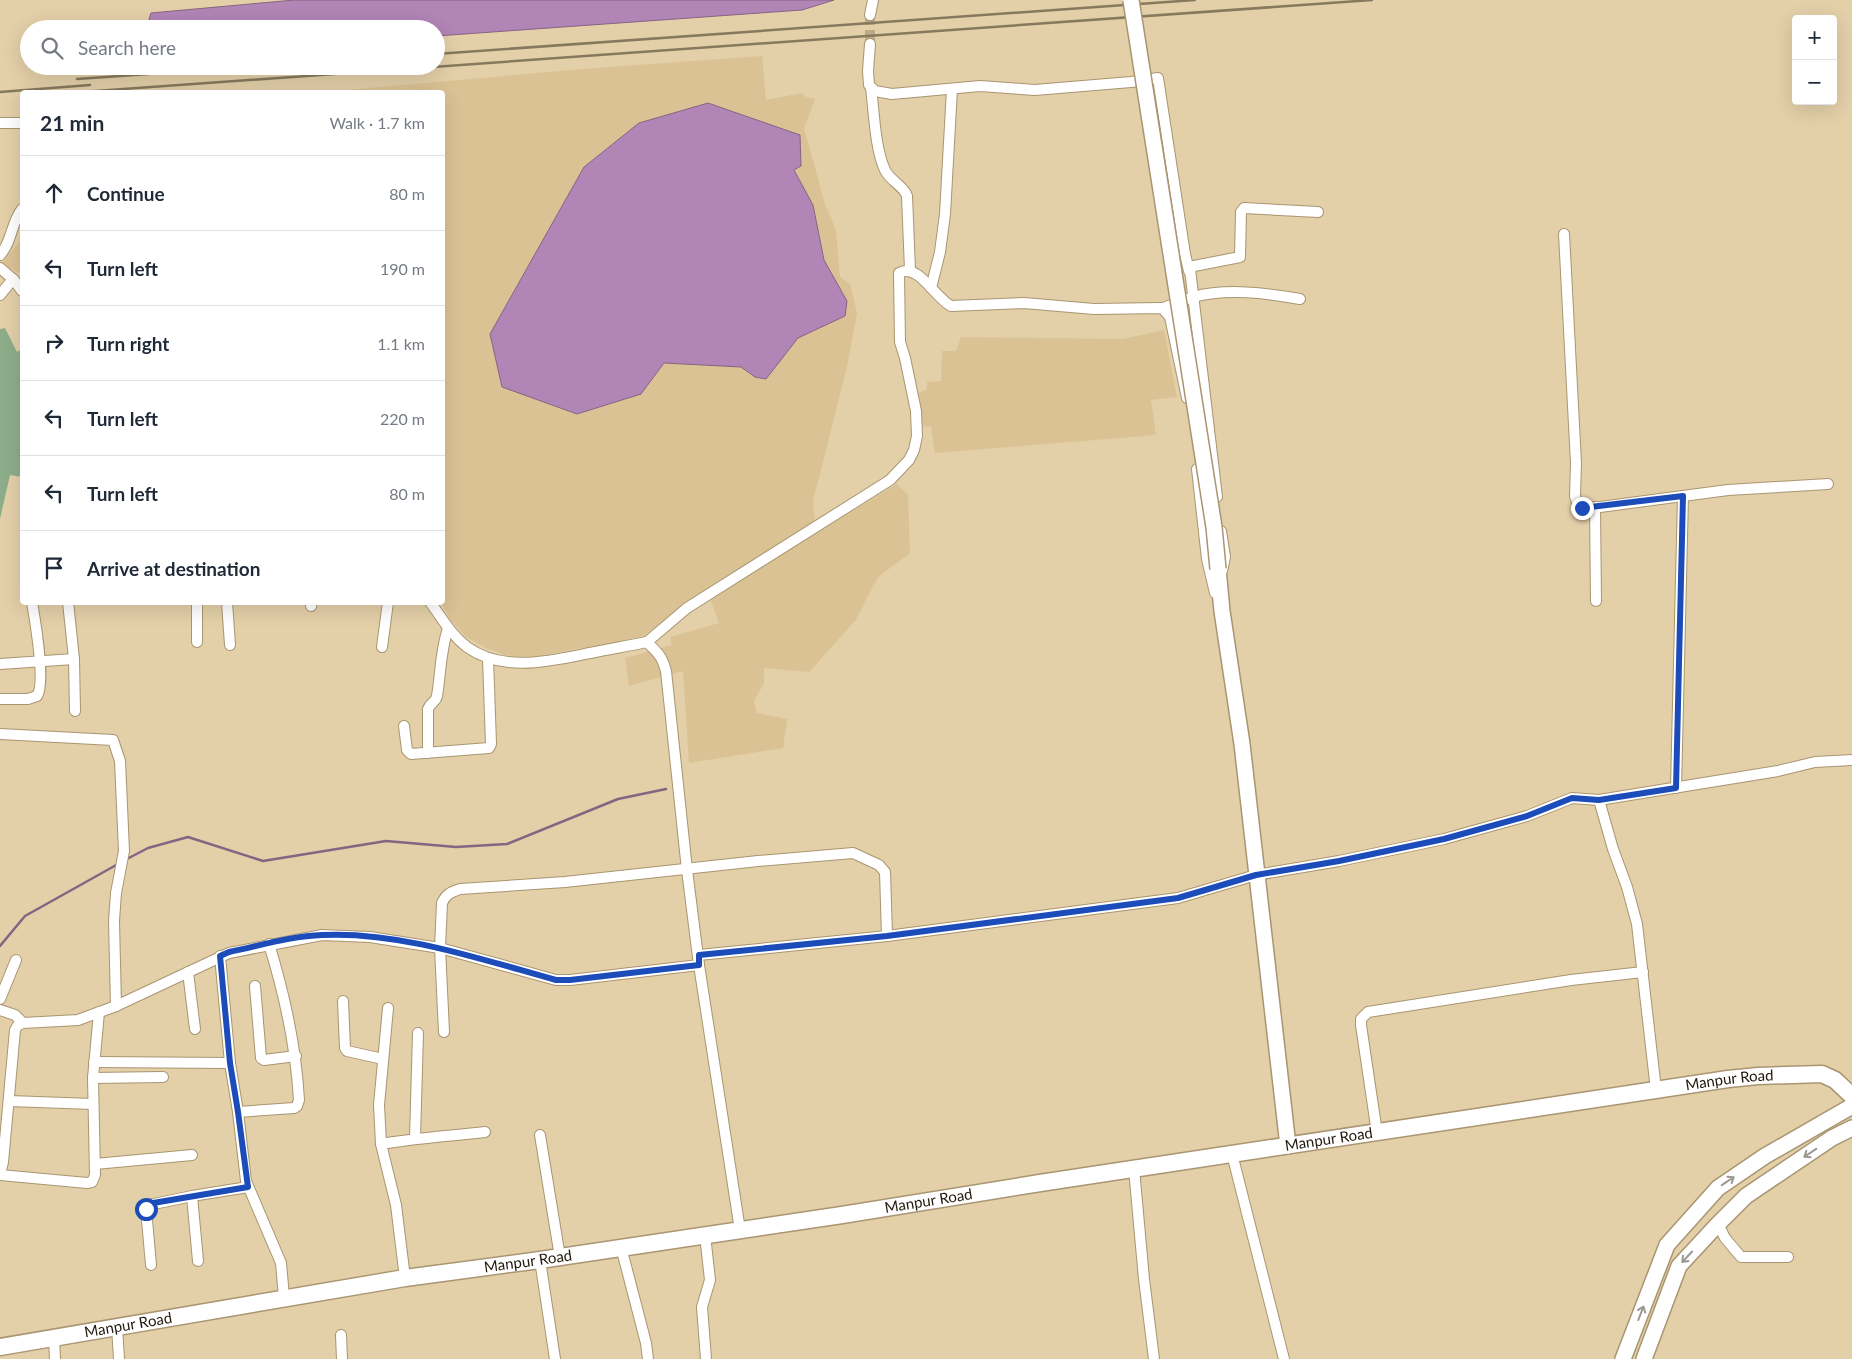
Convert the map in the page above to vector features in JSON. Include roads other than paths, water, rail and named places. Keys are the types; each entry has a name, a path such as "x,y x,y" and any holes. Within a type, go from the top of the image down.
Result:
{"highway":[{"name":"Manpur Road","path":"0,1346 405,1278 621,1248 842,1215 1040,1182 1134,1170 1758,1076 1822,1074 1835,1080 1852,1096"}],"main road":[{"path":"1131,0 1214,527 1222,611 1242,744 1288,1146"},
{"path":"1623,1359 1667,1245 1718,1188 1766,1156 1852,1106"},
{"path":"1644,1359 1678,1266 1746,1196 1832,1138 1852,1128"}],"street":[{"path":"870,15 873,0"},
{"path":"870,44 868,79 871,88 879,150 883,166 889,177 904,190 907,196 910,270"},
{"path":"871,88 875,91 892,94 994,86 1034,90 1158,78 1189,271 1224,552 1224,561 1219,575"},
{"path":"931,288 940,252 945,214 952,89"},
{"path":"0,123 20,123"},
{"path":"1189,271 1194,266 1240,257 1241,212 1244,208 1318,212"},
{"path":"0,256 9,242 20,213"},
{"path":"1564,234 1576,463 1576,500 1580,507 1585,509 1728,490 1828,484"},
{"path":"0,268 13,279 20,288"},
{"path":"432,605 448,628 468,648 488,658 510,662 536,662 647,642 687,608 890,480 909,460 914,450 917,436 916,410 900,342 899,273 910,270 917,274 947,304 956,307 1024,304 1094,309 1163,308 1211,294 1244,292 1300,299"},
{"path":"0,295 13,279"},
{"path":"1163,308 1170,317 1187,401 1199,479 1207,559 1214,590 1222,611"},
{"path":"1676,788 1683,496"},
{"path":"1595,507 1596,601"},
{"path":"0,700 28,699 37,696 40,691 39,661 32,605"},
{"path":"68,605 74,659 75,711"},
{"path":"197,605 197,642"},
{"path":"227,605 230,645"},
{"path":"382,648 388,605"},
{"path":"428,753 428,707 436,698 441,653 448,628"},
{"path":"647,642 659,653 666,671 687,870 740,1230"},
{"path":"404,726 408,752 411,754 485,750 490,746 488,658"},
{"path":"0,664 74,659"},
{"path":"0,734 113,740 120,761 124,851 116,894 114,921 116,1006"},
{"path":"99,1012 93,1078 94,1179 92,1182 87,1183 0,1174 3,1162 15,1030 18,1025 23,1023 78,1020 99,1012 116,1006 220,956 269,944 322,935 370,937 440,948 556,980 570,980 699,960 1178,898 1256,875 1339,861 1444,839 1527,816 1572,798 1599,800 1778,771 1816,762 1852,760"},
{"path":"1599,800 1613,849 1628,887 1637,924 1656,1090"},
{"path":"444,1032 440,948 442,903 451,892 460,889 565,882 853,854 879,865 885,872 887,936"},
{"path":"238,1112 297,1106 299,1100 296,1056 284,993 269,944"},
{"path":"220,956 230,1063 248,1187 281,1263 284,1297"},
{"path":"0,999 16,960"},
{"path":"188,972 196,1029"},
{"path":"1377,1133 1361,1025 1361,1019 1368,1012 1571,980 1643,972"},
{"path":"255,986 261,1058 266,1060 296,1056"},
{"path":"344,1001 345,1048 347,1051 383,1059"},
{"path":"388,1008 379,1105 381,1144 396,1205 405,1278"},
{"path":"0,1010 15,1015 23,1023"},
{"path":"415,1138 418,1033"},
{"path":"94,1062 230,1063"},
{"path":"93,1078 163,1077"},
{"path":"9,1101 93,1104"},
{"path":"381,1144 415,1138 438,1138 485,1132"},
{"path":"540,1135 560,1257"},
{"path":"1232,1154 1284,1359"},
{"path":"95,1164 192,1155"},
{"path":"1134,1170 1144,1279 1154,1359"},
{"path":"151,1265 147,1207 153,1203 248,1187"},
{"path":"192,1196 198,1261"},
{"path":"1718,1224 1725,1238 1741,1257 1788,1257"},
{"path":"705,1235 710,1280 702,1307 706,1359"},
{"path":"621,1248 646,1343 648,1359"},
{"path":"540,1260 555,1359"},
{"path":"117,1327 119,1359"},
{"path":"341,1335 342,1359"},
{"path":"54,1338 55,1359"}],"waterway":[{"path":"125,860 148,848 188,837 263,861 386,841 456,847 507,844 618,799 666,789"},
{"path":"0,946 25,916 118,864"}],"tunnel":[{"path":"870,15 870,44"}],"railway":[{"path":"445,53 1195,0"},
{"path":"445,66 1372,0"},
{"path":"77,79 134,75"},
{"path":"109,90 320,75"},
{"path":"26,90 90,85"},
{"path":"0,92 20,90"}]}
